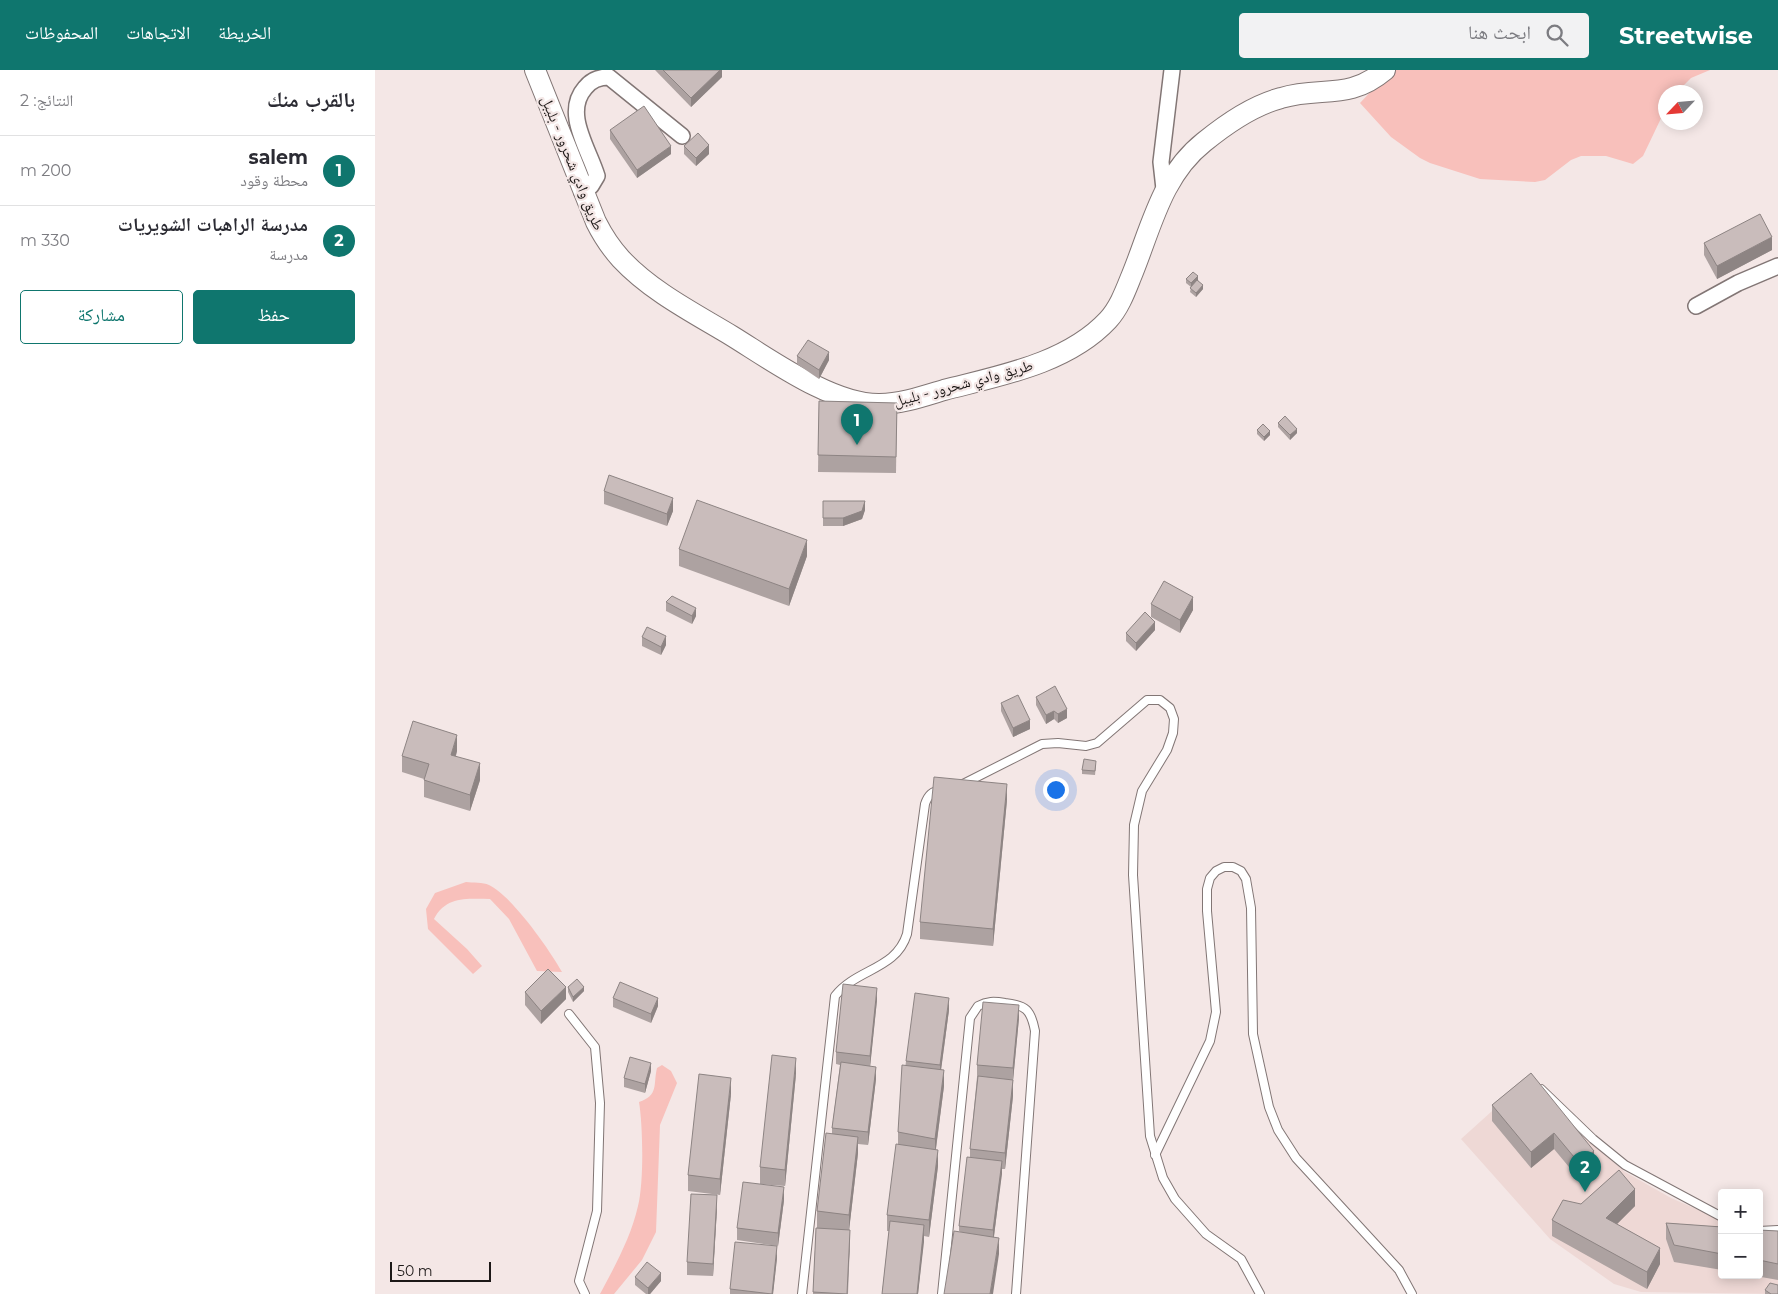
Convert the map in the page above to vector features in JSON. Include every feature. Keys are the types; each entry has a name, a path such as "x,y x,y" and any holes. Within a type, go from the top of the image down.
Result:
{"street":[{"name":"طريق وادي شحرور - بليبل","path":"535,70 582,192 607,242 622,260 651,286 808,382 850,399 881,404 928,394 1037,363 1066,350 1101,327 1109,319 1125,292 1164,189 1184,161 1202,143 1239,118 1268,102 1302,94 1351,90 1385,70"},
{"path":"1164,189 1161,162 1172,70"},
{"path":"582,192 591,186 597,176 575,111 576,101 585,87 594,80 609,77 614,80 682,136"},
{"path":"1696,306 1738,283 1778,266"}],"lane":[{"path":"802,1294 835,996 854,977 895,956 903,946 907,934 928,796 934,791 968,782 1041,744 1058,743 1086,746 1097,743 1147,700 1160,700 1170,708 1174,719 1173,733 1167,750 1142,791 1134,825 1133,875 1147,1117 1155,1155 1163,1178 1175,1199 1206,1234 1241,1259 1260,1294"},
{"path":"1155,1155 1210,1040 1216,1012 1207,911 1207,889 1210,878 1216,871 1224,867 1233,867 1241,871 1246,879 1251,908 1253,1034 1269,1107 1277,1130 1296,1158 1399,1270 1412,1294"},
{"path":"942,1294 970,1018 978,1006 992,1001 1021,1004 1029,1012 1035,1031 1016,1294"},
{"path":"569,1014 595,1046 600,1103 597,1211 579,1280 585,1294"},
{"path":"1537,1086 1593,1139 1625,1165 1718,1215"},
{"path":"1763,1231 1778,1230"}],"shaded area":[{"path":"1391,70 1710,70 1691,78 1684,85 1658,85 1658,125 1643,156 1633,164 1606,156 1581,156 1571,160 1545,180 1535,182 1480,179 1430,163 1391,137 1360,103"},
{"path":"466,882 489,885 508,900 539,937 562,972 537,971 509,919 490,899 458,900 445,906 434,919 467,949 482,966 473,974 428,929 426,909 435,893"},
{"path":"662,1065 671,1071 677,1083 660,1125 656,1232 642,1260 614,1294 600,1294 622,1251 635,1218 640,1196 642,1169 639,1102 652,1093 657,1068"},
{"path":"1522,1084 1625,1172 1671,1198 1718,1218 1718,1279 1763,1279 1763,1268 1778,1243 1778,1294 1641,1292 1614,1284 1550,1239 1461,1139"}],"building":[{"path":"663,70 720,70 691,98"},
{"path":"644,106 671,146 637,170 610,130"},
{"path":"698,133 709,145 696,158 684,146"},
{"path":"1760,214 1772,237 1717,266 1704,243"},
{"path":"1193,272 1198,276 1191,283 1186,279"},
{"path":"1197,280 1203,285 1196,293 1190,288"},
{"path":"808,340 829,352 819,370 797,356"},
{"path":"819,401 897,403 896,457 818,455"},
{"path":"1285,416 1297,429 1290,435 1278,423"},
{"path":"1263,424 1270,431 1264,437 1257,430"},
{"path":"609,475 673,498 667,514 604,491"},
{"path":"697,500 807,540 789,589 679,549"},
{"path":"823,501 865,501 862,511 843,518 823,518"},
{"path":"1164,581 1193,597 1180,620 1151,604"},
{"path":"672,596 696,608 692,616 666,602"},
{"path":"1145,612 1155,622 1136,643 1126,633"},
{"path":"647,627 666,636 661,647 642,637"},
{"path":"1055,686 1067,709 1058,714 1054,711 1046,715 1036,697"},
{"path":"1018,695 1030,720 1013,728 1001,703"},
{"path":"413,721 457,735 451,755 480,763 470,795 424,780 429,764 402,756"},
{"path":"1084,759 1096,761 1095,771 1082,770"},
{"path":"934,777 1007,784 993,929 920,922"},
{"path":"548,969 566,987 541,1011 525,992"},
{"path":"577,979 584,987 573,997 568,987"},
{"path":"620,982 658,998 651,1014 613,998"},
{"path":"843,984 877,988 870,1056 836,1052"},
{"path":"915,993 949,998 940,1065 906,1061"},
{"path":"983,1002 1019,1005 1013,1068 977,1065"},
{"path":"772,1055 796,1058 785,1170 760,1167"},
{"path":"630,1057 651,1063 645,1084 624,1078"},
{"path":"841,1062 876,1067 868,1132 832,1128"},
{"path":"902,1065 944,1070 935,1139 898,1132"},
{"path":"1531,1073 1594,1151 1579,1163 1554,1133 1531,1152 1492,1105"},
{"path":"699,1074 731,1078 720,1179 688,1175"},
{"path":"978,1076 1013,1080 1005,1153 970,1149"},
{"path":"826,1133 858,1137 849,1215 817,1211"},
{"path":"896,1144 938,1150 929,1220 887,1215"},
{"path":"967,1157 1002,1161 993,1230 959,1226"},
{"path":"1619,1170 1635,1189 1606,1218 1660,1248 1647,1272 1552,1220 1563,1200 1581,1204"},
{"path":"743,1182 784,1187 778,1233 737,1228"},
{"path":"691,1194 717,1195 713,1264 687,1262"},
{"path":"890,1221 924,1225 917,1294 882,1294"},
{"path":"1666,1223 1718,1227 1718,1253 1674,1245"},
{"path":"816,1228 850,1230 847,1294 813,1292"},
{"path":"1763,1230 1778,1231 1778,1264 1763,1261"},
{"path":"954,1231 999,1238 990,1294 944,1294"},
{"path":"735,1242 777,1246 772,1294 730,1289"},
{"path":"647,1262 661,1273 648,1288 635,1277"},
{"path":"1770,1283 1778,1285 1778,1294 1771,1294 1765,1290"}],"place":[{"name":"salem","path":"857,445"},
{"name":"مدرسة الراهبات الشويريات","path":"1585,1192"}]}
